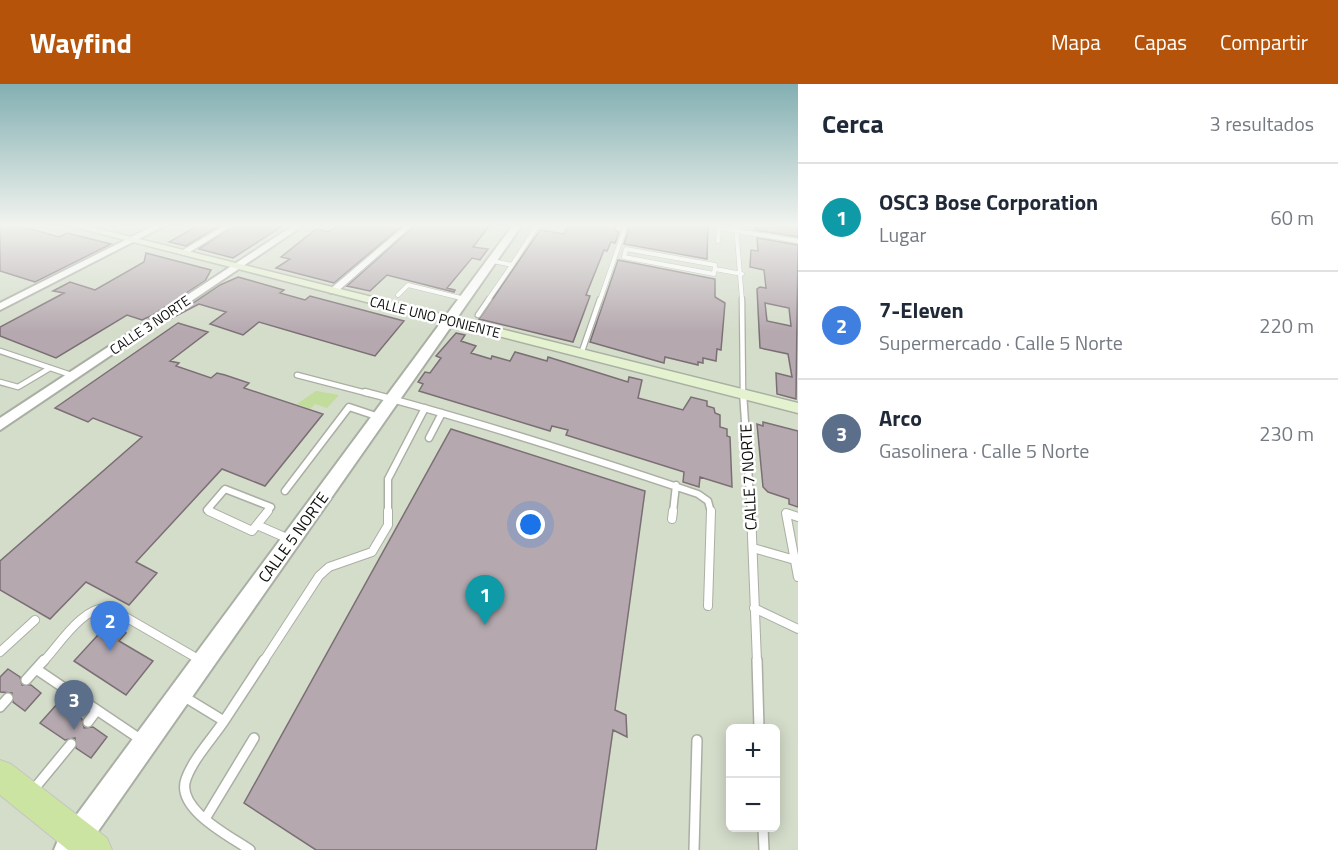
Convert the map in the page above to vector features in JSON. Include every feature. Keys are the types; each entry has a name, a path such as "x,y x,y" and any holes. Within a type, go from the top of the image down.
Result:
{"main road":[{"name":"CALLE UNO PONIENTE","path":"212,261 798,408"},
{"path":"0,775 28,797 80,845"}],"street":[{"path":"0,307 91,261"},
{"name":"CALLE 3 NORTE","path":"0,426 246,261"},
{"path":"333,291 368,261"},
{"name":"CALLE 5 NORTE","path":"80,845 180,693 493,261"}],"lane":[{"path":"493,261 512,265"},
{"path":"478,315 515,261"},
{"path":"581,354 614,261"},
{"path":"644,261 714,274 715,265 691,261"},
{"name":"CALLE 7 NORTE","path":"741,261 743,394 753,548 759,724"},
{"path":"715,269 742,274"},
{"path":"398,294 408,285 466,299"},
{"path":"0,351 75,376"},
{"path":"0,382 18,387 50,368"},
{"path":"297,375 442,413 676,485 698,494 708,501 711,508 708,606"},
{"path":"285,491 348,407 379,417"},
{"path":"250,850 192,809 182,789 191,769 319,576 329,567 372,552 388,525 388,479 425,408"},
{"path":"429,438 442,413"},
{"path":"672,519 676,485"},
{"path":"225,489 271,507 257,525 252,531 207,510 225,489"},
{"path":"798,517 786,513 795,546 798,577"},
{"path":"257,525 291,540"},
{"path":"753,548 795,560"},
{"path":"26,680 90,611 101,607 110,608 203,662"},
{"path":"754,608 798,629"},
{"path":"0,652 35,620"},
{"path":"36,669 145,743"},
{"path":"180,693 224,721"},
{"path":"0,707 8,698"},
{"path":"88,722 97,710"},
{"path":"205,819 254,738"},
{"path":"694,850 697,740"},
{"path":"28,797 71,744"},
{"path":"763,832 764,850"}],"shaded area":[{"path":"0,261 798,261 798,850 0,850"}],"green space":[{"path":"316,391 339,395 327,408 315,404 310,409 297,404"}],"building":[{"path":"0,261 78,261 35,282 0,271"},
{"path":"176,261 211,270 205,281 153,315 142,320 127,315 56,358 0,336 0,327 64,293 53,291 70,282 95,290 144,262"},
{"path":"287,261 360,261 334,283 276,268"},
{"path":"375,261 470,261 447,288 455,290 454,292 387,275 370,291 347,286"},
{"path":"519,261 600,261 586,295 590,296 573,342 479,319"},
{"path":"618,261 715,279 715,297 725,303 721,350 717,349 716,361 703,358 703,363 698,362 698,365 665,357 664,363 590,342"},
{"path":"750,261 798,261 796,399 777,394 776,373 792,377 788,354 760,348 757,289 766,288 764,270 750,267","holes":["765,303 789,308 791,326 767,321"]},
{"path":"238,277 284,290 280,293 305,300 310,296 404,321 375,356 259,322 243,335 210,324 226,312 199,304 168,320 220,285"},
{"path":"178,323 208,332 170,361 179,363 176,366 211,378 217,373 225,375 249,383 244,388 323,414 265,486 222,469 136,562 157,573 129,605 86,582 50,619 0,590 0,561 142,437 93,418 88,422 55,408"},
{"path":"456,333 465,335 461,341 476,346 471,353 491,359 492,356 510,361 515,352 547,361 548,357 628,382 629,377 642,380 638,398 683,410 691,397 707,401 707,406 714,408 715,413 720,415 720,427 727,429 727,436 730,437 732,487 700,477 699,487 683,482 684,472 566,435 568,430 552,426 550,431 419,391 423,384 418,382 425,372 430,373 441,358 436,356"},
{"path":"763,422 798,431 798,507 789,504 789,499 768,492 763,487 757,424 763,426"},
{"path":"451,429 645,491 615,710 626,715 627,737 613,730 596,850 316,850 244,803"},
{"path":"109,623 126,633 119,641 153,661 126,695 74,661"},
{"path":"8,669 20,677 22,685 31,685 41,693 25,711 13,702 12,693 0,692 0,677"},
{"path":"58,703 82,719 84,728 93,727 107,737 91,758 76,748 75,738 65,740 40,723"}],"place":[{"name":"OSC3 Bose Corporation","path":"485,625"},
{"name":"7-Eleven","path":"110,651"},
{"name":"Arco","path":"74,730"}]}
